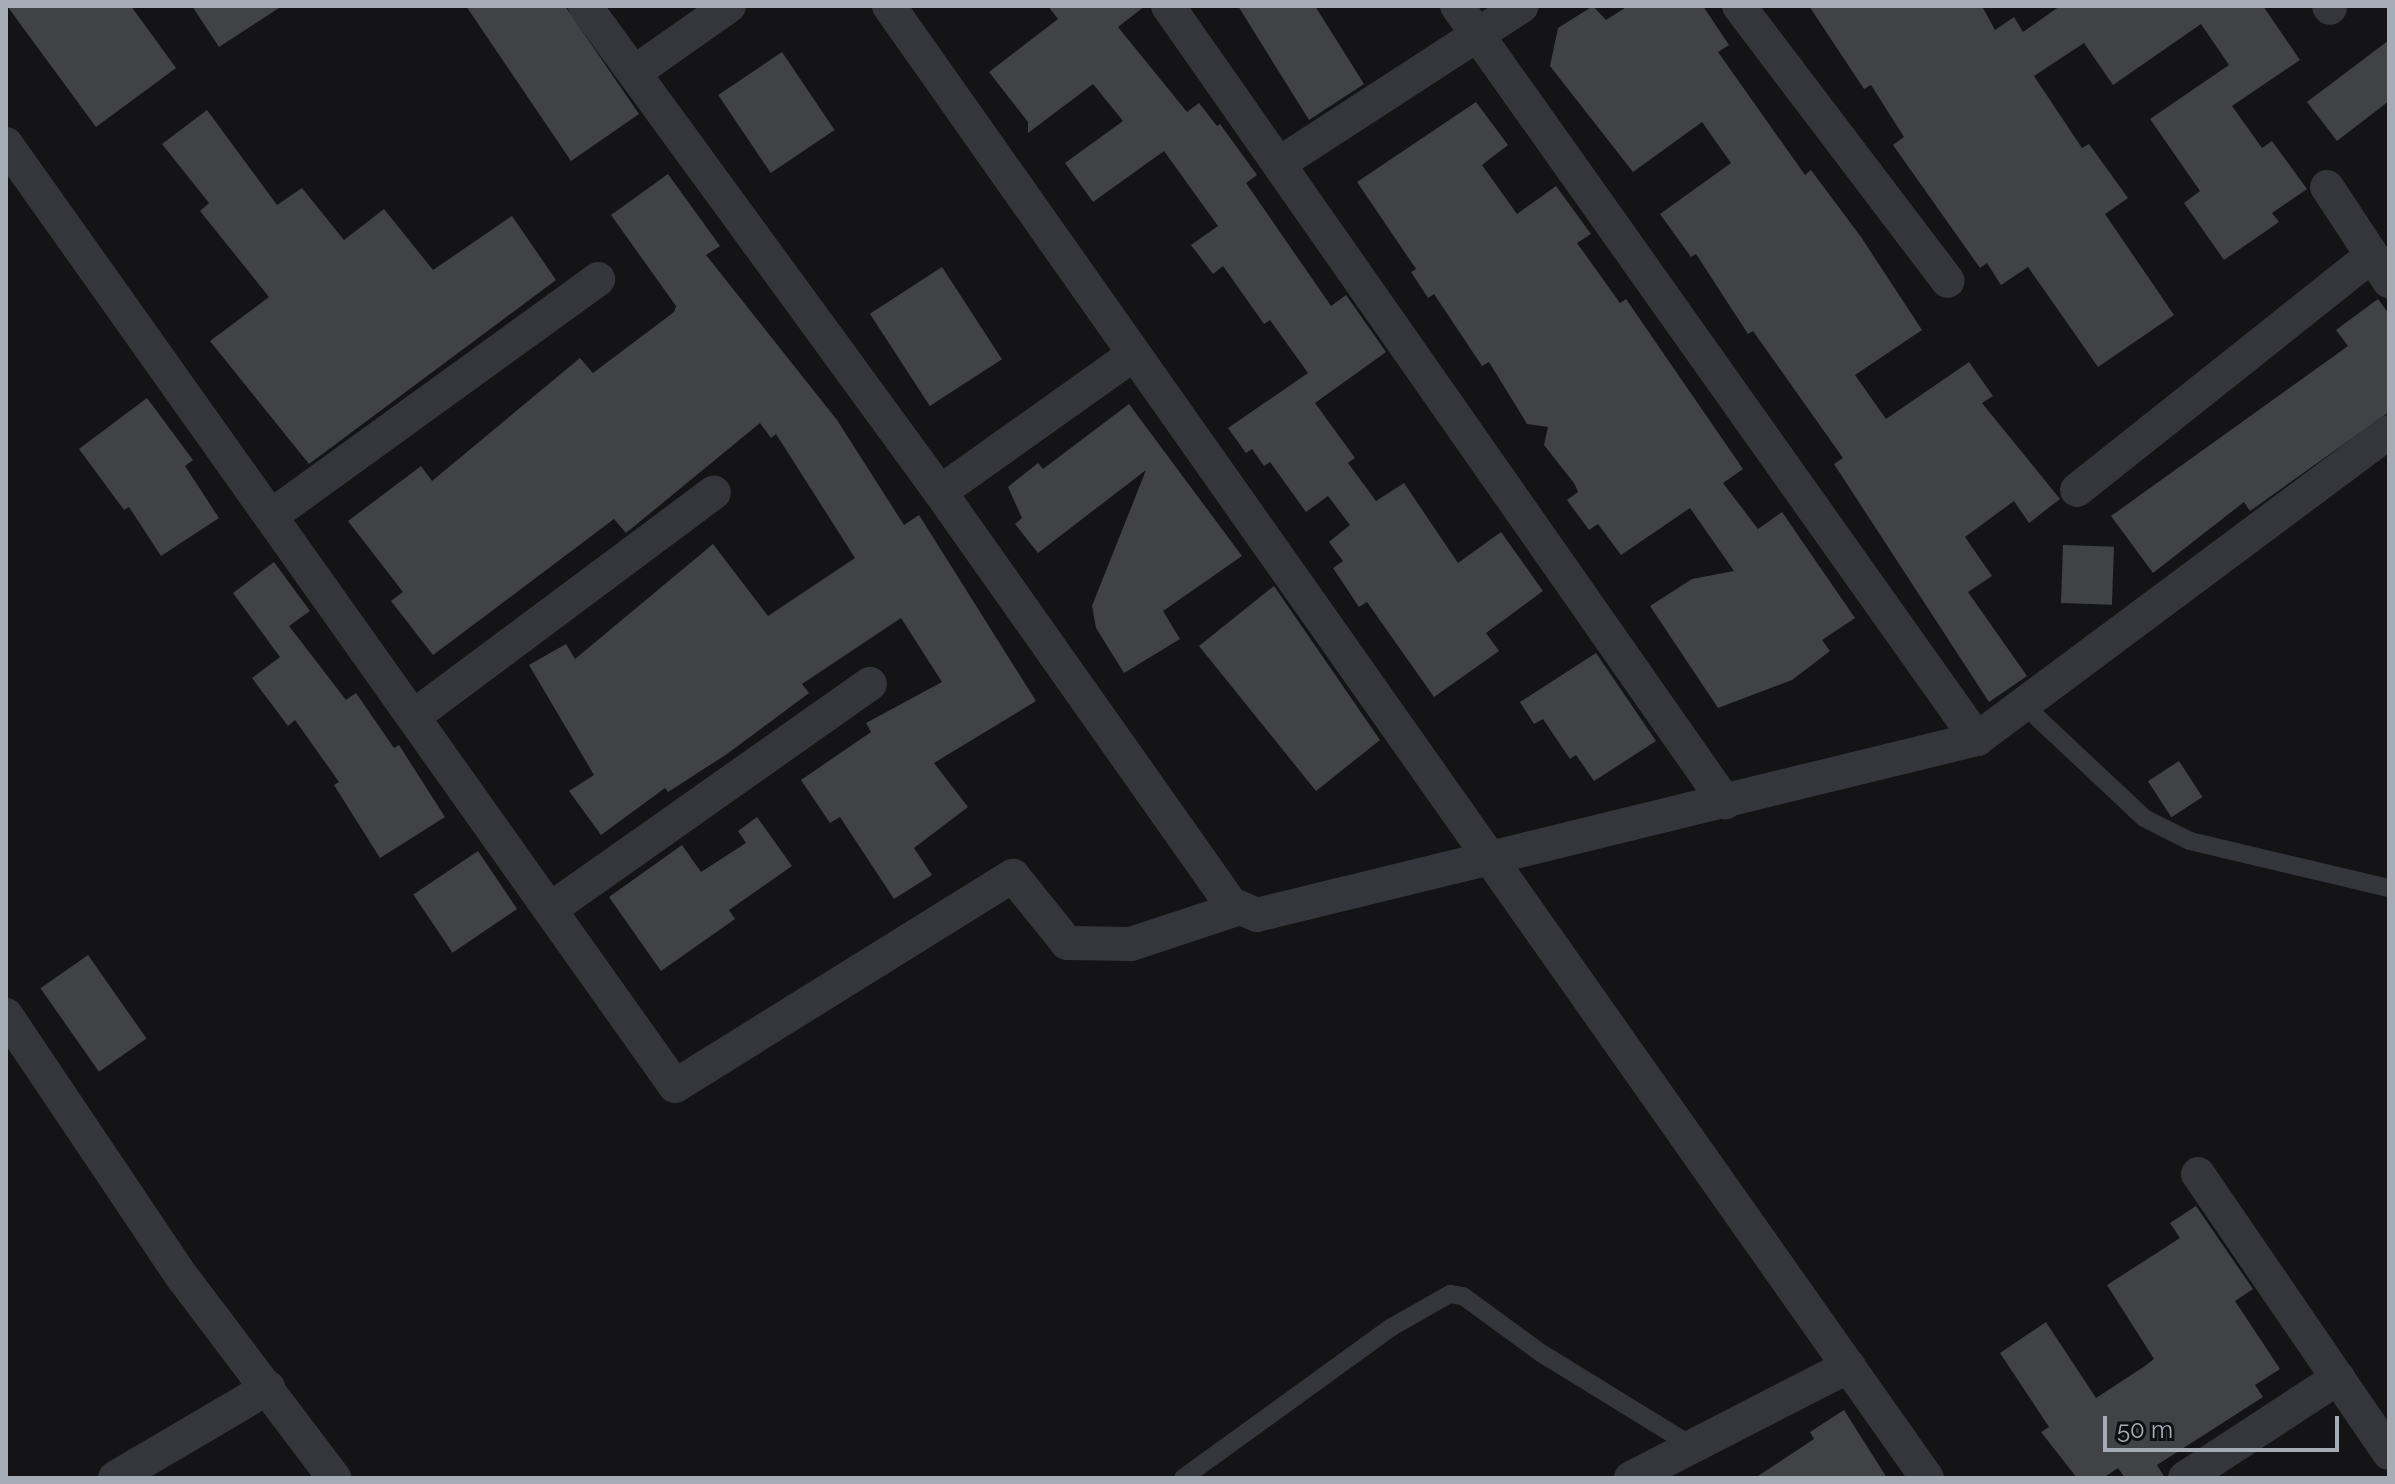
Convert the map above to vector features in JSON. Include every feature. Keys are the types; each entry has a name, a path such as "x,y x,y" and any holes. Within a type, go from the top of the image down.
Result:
{"street":[{"path":"585,6 940,492 1237,909"},
{"path":"635,72 729,6"},
{"path":"889,6 1927,1478"},
{"path":"1168,6 1725,802"},
{"path":"1280,163 1467,20 1522,6"},
{"path":"1739,6 1948,281"},
{"path":"1467,20 1977,739"},
{"path":"6,144 552,908 675,1086 1013,876 1067,943 1131,944 1237,909 1270,916 1490,858 1977,739 2026,707 2389,432"},
{"path":"2077,490 2380,269 2327,187"},
{"path":"271,516 598,279"},
{"path":"940,492 1134,354"},
{"path":"414,716 714,492"},
{"path":"552,908 870,684"},
{"path":"6,1015 183,1278 334,1478"},
{"path":"2198,1174 2389,1453"},
{"path":"1631,1478 1681,1461 1849,1366"},
{"path":"2185,1478 2338,1378"},
{"path":"115,1478 268,1388"}],"lane":[{"path":"2026,707 2144,818 2190,841 2389,888"},
{"path":"1183,1478 1390,1328 1450,1294 1463,1296 1681,1461"}],"building":[{"path":"7,6 131,6 176,68 96,127"},
{"path":"192,6 282,6 219,47"},
{"path":"466,6 565,6 639,114 571,161"},
{"path":"1048,6 1145,6 1118,27 1187,112 1199,103 1217,126 1220,124 1257,175 1246,183 1331,306 1346,295 1386,352 1315,403 1355,458 1348,463 1376,501 1404,483 1458,563 1501,532 1543,591 1486,633 1499,651 1434,697 1367,602 1359,607 1333,568 1343,561 1329,542 1350,525 1328,496 1306,512 1270,462 1264,466 1252,449 1246,453 1228,428 1308,373 1270,320 1264,324 1223,266 1213,274 1191,245 1218,226 1164,151 1093,202 1065,163 1123,121 1093,84 1028,133 1028,122 989,72 1058,19"},
{"path":"1238,6 1315,6 1364,84 1309,120"},
{"path":"1593,6 1606,20 1628,6 1703,6 1729,45 1718,52 1805,175 1811,170 1861,237 1922,330 1855,375 1886,419 1969,362 1993,396 1982,403 2060,499 2029,523 2014,501 1965,537 1992,576 1968,592 2027,676 1989,702 1834,464 1843,458 1753,331 1748,334 1696,254 1691,257 1660,214 1731,163 1702,122 1633,172 1550,66 1558,28"},
{"path":"1809,6 1982,6 1995,30 2014,17 2023,32 2060,6 2263,6 2300,60 2232,106 2262,148 2272,141 2307,189 2272,213 2279,222 2224,260 2184,203 2200,191 2150,119 2229,65 2201,24 2113,85 2084,43 2034,76 2082,148 2089,144 2128,198 2105,214 2174,315 2098,367 2028,267 2001,285 1987,263 1980,268 1893,145 1904,137 1871,85 1864,89"},
{"path":"2389,40 2389,101 2337,141 2307,102"},
{"path":"782,52 835,130 771,173 718,95"},
{"path":"1476,102 1508,145 1482,165 1517,214 1556,186 1591,234 1577,243 1620,303 1626,299 1743,469 1723,483 1758,529 1782,512 1855,618 1822,640 1830,651 1792,680 1718,708 1650,606 1692,579 1734,571 1690,508 1621,555 1598,524 1589,530 1567,500 1578,492 1574,483 1544,445 1548,427 1527,424 1489,362 1482,366 1434,294 1428,298 1411,272 1416,269 1357,182"},
{"path":"207,110 277,205 302,188 344,240 384,209 433,270 512,216 556,280 309,464 210,341 269,297 200,211 209,203 162,144"},
{"path":"668,174 720,246 706,255 837,420 904,525 919,515 1036,701 934,763 968,807 914,848 932,875 894,899 840,817 830,823 801,780 871,732 866,723 942,682 901,618 802,684 809,693 727,754 668,792 665,788 601,835 569,791 594,775 529,665 566,644 575,659 713,544 768,616 855,558 776,434 771,438 760,423 626,533 614,519 433,655 391,601 403,592 348,521 421,466 432,481 580,358 593,373 674,312 676,306 611,215"},
{"path":"942,267 1002,359 930,406 870,314"},
{"path":"2378,299 2389,314 2389,412 2250,511 2244,502 2153,573 2111,516 2348,346 2336,330"},
{"path":"147,398 193,460 185,466 219,518 161,556 129,507 124,510 79,449"},
{"path":"1129,404 1242,556 1163,611 1180,639 1124,673 1096,628 1092,606 1146,470 1038,553 1015,524 1022,518 1008,487 1038,463 1043,469"},
{"path":"2063,545 2114,547 2112,605 2061,603"},
{"path":"274,562 310,611 289,626 346,700 356,693 394,748 399,745 445,817 380,858 334,785 339,782 295,720 288,726 252,678 280,657 233,593"},
{"path":"1274,586 1380,740 1316,791 1199,646"},
{"path":"1596,653 1656,741 1594,781 1576,755 1570,759 1543,719 1534,724 1520,702"},
{"path":"2179,761 2202,797 2171,817 2148,781"},
{"path":"757,817 792,866 729,910 735,919 661,971 609,897 682,845 701,872 746,843 738,831"},
{"path":"478,851 517,909 452,953 413,895"},
{"path":"88,955 147,1039 99,1072 40,988"},
{"path":"2196,1206 2253,1289 2235,1301 2280,1369 2255,1385 2263,1397 2157,1465 2165,1478 2125,1478 2118,1468 2103,1478 2077,1478 2041,1432 2049,1427 2000,1353 2046,1322 2096,1398 2145,1366 2154,1359 2107,1285 2180,1238 2170,1223"},
{"path":"1844,1410 1887,1478 1755,1478 1814,1439 1810,1432"}]}
